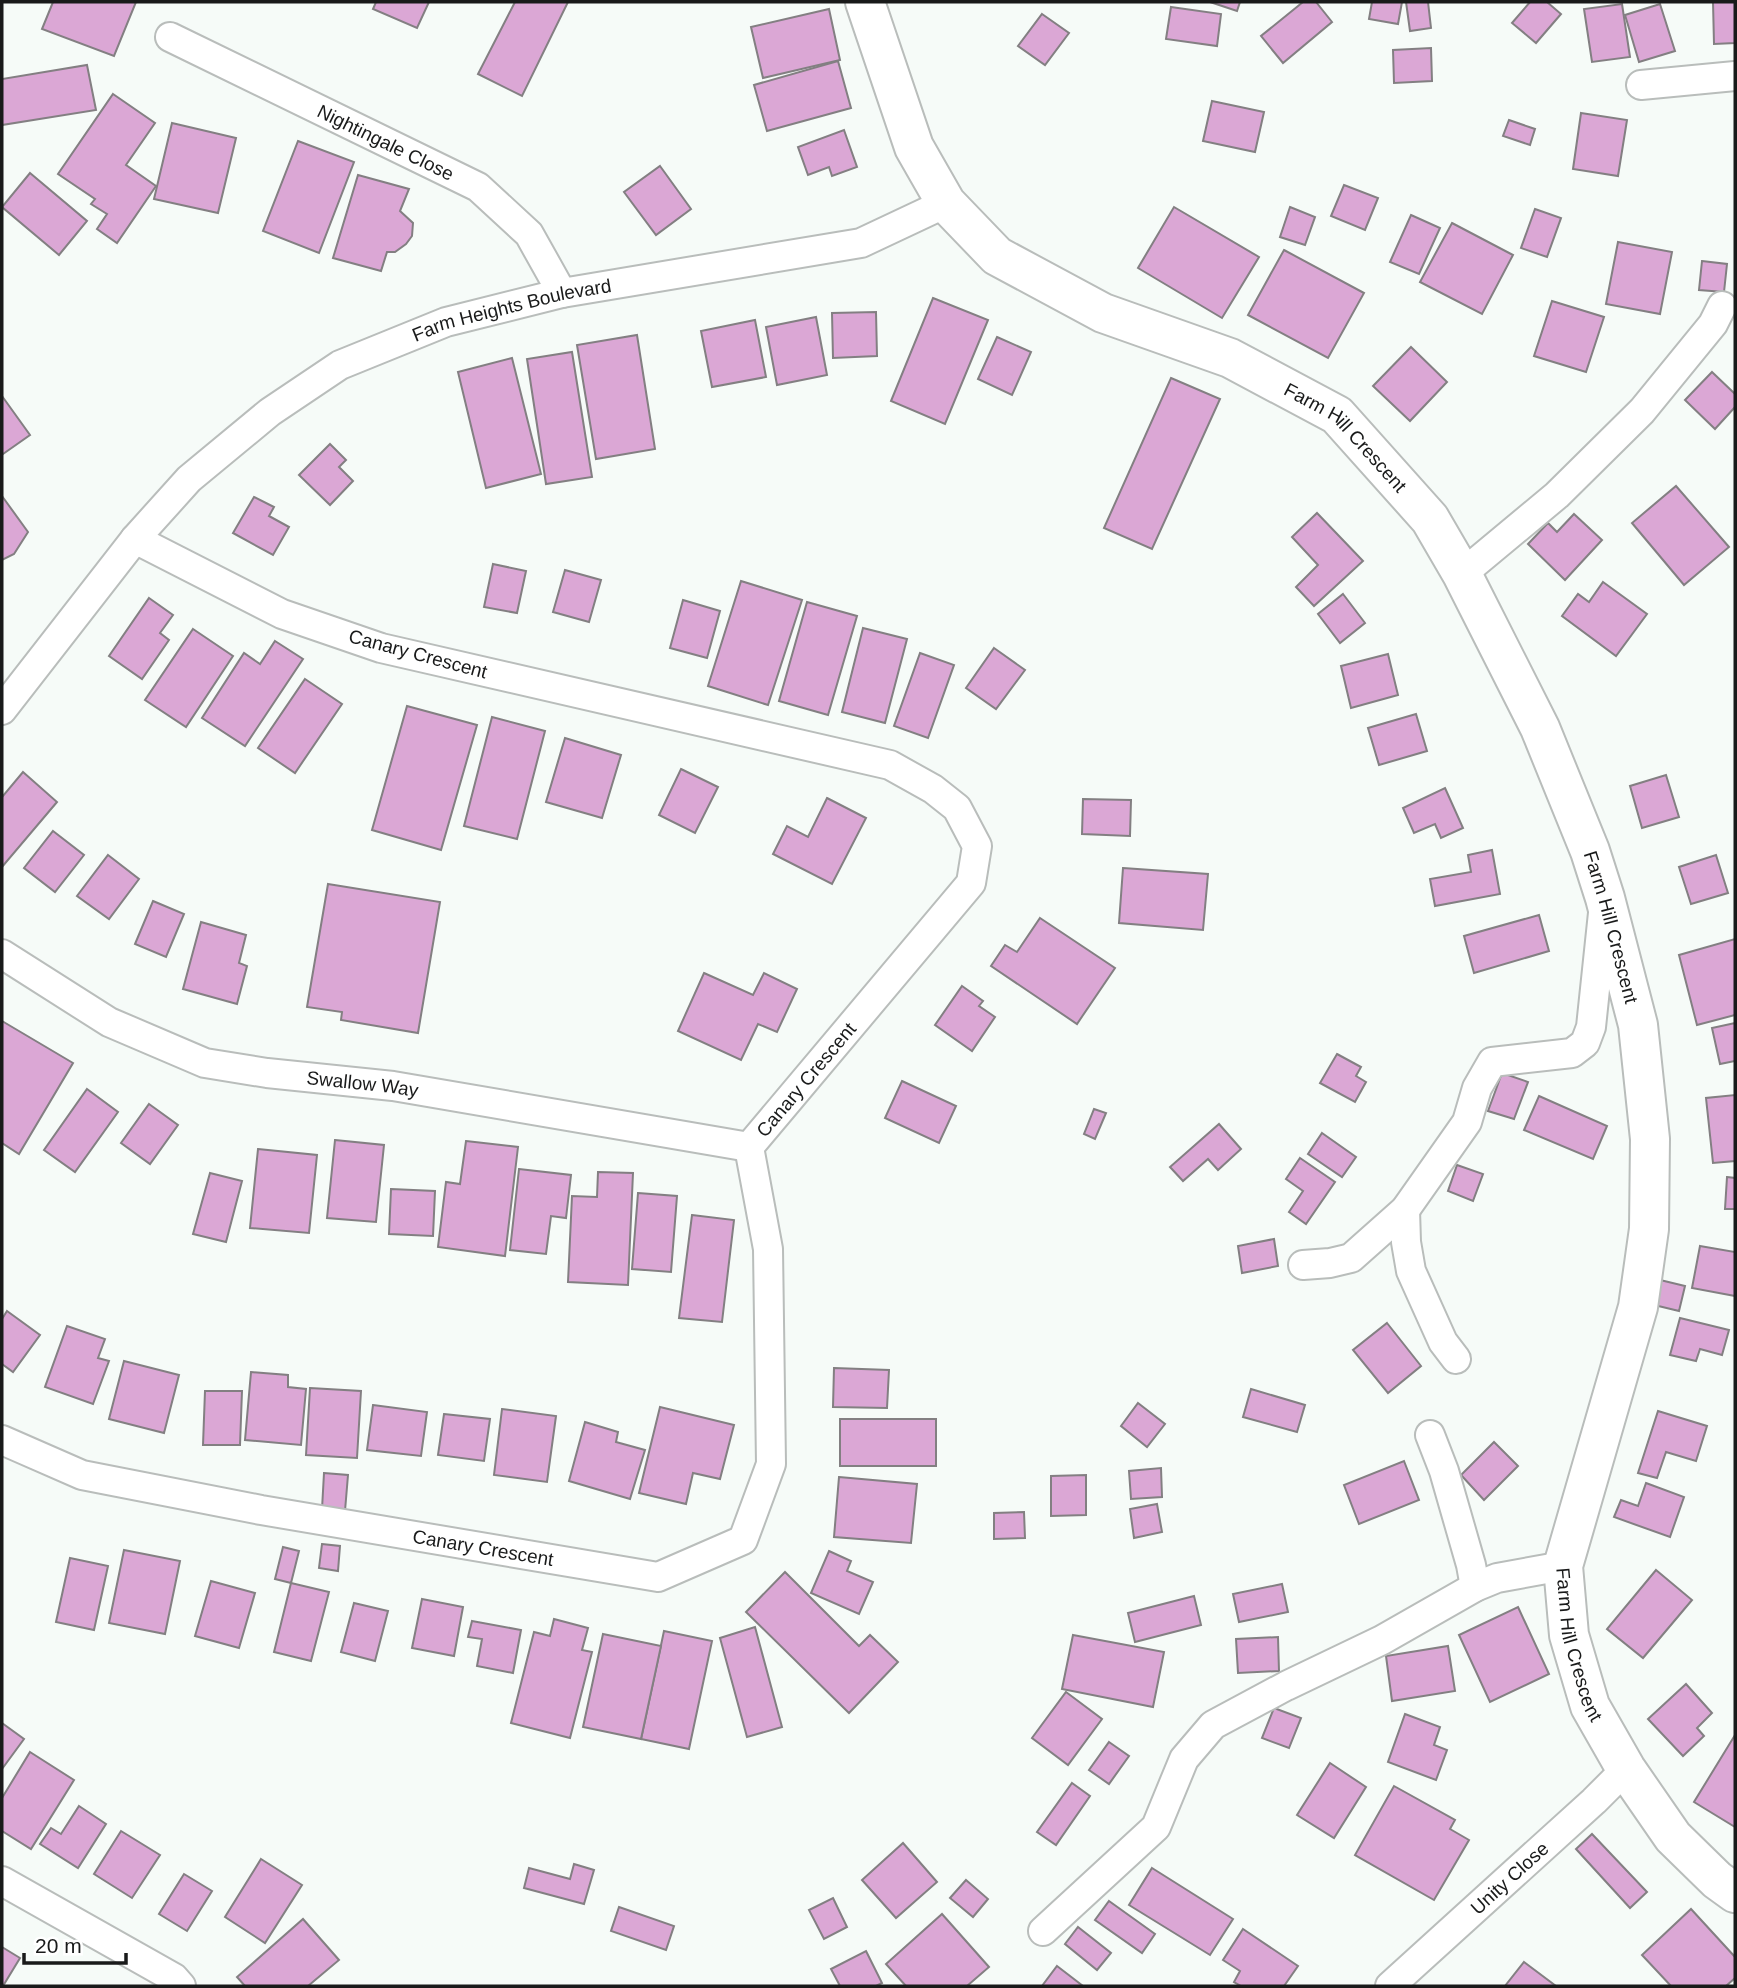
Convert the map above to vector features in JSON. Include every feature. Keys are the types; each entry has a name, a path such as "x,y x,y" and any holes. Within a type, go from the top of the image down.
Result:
{"street":[{"path":"865,2 914,148 946,203"},
{"name":"Nightingale Close","path":"170,37 478,187 529,234 562,293"},
{"path":"1641,85 1735,76"},
{"name":"Farm Heights Boulevard","path":"2,710 135,539 189,479 270,412 340,365 446,322 562,293 861,243 946,203"},
{"name":"Farm Hill Crescent","path":"946,203 997,256 1103,313 1230,358 1337,415 1430,519 1462,574 1540,728 1590,851 1605,898 1638,1026 1650,1139 1649,1229 1638,1307 1563,1566 1569,1635 1590,1706 1626,1769 1673,1837 1717,1880 1735,1893"},
{"path":"1462,574 1557,495 1642,411 1713,324 1722,306"},
{"name":"Canary Crescent","path":"2,1440 82,1475 261,1510 658,1577 743,1540 771,1464 768,1249 749,1147 971,883 977,846 957,808 933,789 890,765 381,648 282,614 135,539"},
{"path":"1303,1265 1351,1258 1405,1210 1467,1122 1477,1088 1492,1062 1572,1053 1584,1042 1591,1027 1605,898"},
{"name":"Swallow Way","path":"2,954 108,1022 205,1063 267,1073 393,1086 749,1147"},
{"path":"1405,1210 1406,1242 1411,1271 1443,1342 1456,1359"},
{"path":"1430,1434 1444,1471 1475,1587"},
{"path":"1043,1930 1156,1827 1184,1759 1213,1726 1286,1686 1382,1640 1475,1587 1497,1578 1563,1566"},
{"name":"Unity Close","path":"1390,1986 1626,1769"},
{"path":"2,1881 174,1978 181,1986"}],"building":[{"path":"53,2 136,2 114,56 42,29"},
{"path":"376,2 429,2 417,28 373,9"},
{"path":"515,2 568,2 522,96 478,74"},
{"path":"1210,2 1240,2 1237,11"},
{"path":"1303,2 1316,2 1332,22 1283,63 1261,36"},
{"path":"1372,2 1402,2 1398,24 1369,19"},
{"path":"1406,2 1428,2 1431,28 1410,31"},
{"path":"1530,2 1547,2 1561,14 1536,43 1512,23"},
{"path":"1713,2 1735,2 1735,43 1714,44"},
{"path":"1622,4 1630,57 1592,62 1584,9"},
{"path":"1660,4 1675,51 1639,62 1625,15"},
{"path":"1171,7 1221,14 1217,46 1166,39"},
{"path":"829,9 840,60 763,78 751,27"},
{"path":"1042,14 1069,33 1045,65 1018,46"},
{"path":"1431,48 1432,81 1394,83 1393,50"},
{"path":"838,61 851,108 767,131 754,85"},
{"path":"87,65 96,110 2,125 2,79"},
{"path":"113,94 155,123 126,165 156,186 117,243 97,229 107,214 91,204 95,199 58,174"},
{"path":"1212,101 1264,112 1255,152 1203,141"},
{"path":"1581,113 1627,120 1618,176 1573,169"},
{"path":"1509,120 1535,129 1530,145 1503,136"},
{"path":"172,123 236,138 218,213 154,199"},
{"path":"844,130 857,167 832,176 829,167 808,175 798,147"},
{"path":"298,141 354,162 319,253 263,231"},
{"path":"660,166 691,209 656,235 624,192"},
{"path":"30,173 87,221 59,255 2,207"},
{"path":"358,175 409,189 400,211 413,223 412,236 395,252 387,252 381,271 333,258"},
{"path":"1344,185 1378,198 1365,230 1331,216"},
{"path":"1174,207 1259,257 1222,318 1138,268"},
{"path":"1290,207 1315,217 1305,245 1280,237"},
{"path":"1535,209 1561,218 1547,257 1521,248"},
{"path":"1411,215 1440,228 1419,274 1390,262"},
{"path":"1452,223 1513,255 1482,314 1420,282"},
{"path":"1618,242 1672,252 1660,314 1606,304"},
{"path":"1284,250 1364,293 1328,358 1248,315"},
{"path":"1702,261 1727,264 1724,292 1699,290"},
{"path":"933,298 988,320 945,424 891,401"},
{"path":"1552,301 1604,317 1586,372 1534,356"},
{"path":"876,312 877,356 833,358 832,313"},
{"path":"816,317 827,375 777,385 766,327"},
{"path":"755,320 766,377 712,387 701,331"},
{"path":"637,335 655,449 596,459 577,345"},
{"path":"997,337 1031,352 1012,395 978,379"},
{"path":"1411,347 1447,382 1410,421 1373,386"},
{"path":"572,352 592,477 546,484 527,359"},
{"path":"512,358 541,474 486,488 458,372"},
{"path":"1712,372 1735,394 1735,407 1715,429 1685,400"},
{"path":"1171,378 1220,399 1152,549 1104,528"},
{"path":"2,396 30,435 3,454 2,453"},
{"path":"330,444 346,460 339,467 353,481 330,505 299,475"},
{"path":"1676,486 1729,547 1684,585 1632,523"},
{"path":"2,496 28,532 14,554 2,560"},
{"path":"254,497 274,507 269,516 289,527 273,555 233,533"},
{"path":"1317,513 1363,561 1314,606 1296,587 1318,565 1292,537"},
{"path":"1574,514 1602,540 1565,580 1528,544 1548,523 1557,532"},
{"path":"493,564 526,571 517,613 484,607"},
{"path":"565,570 601,580 589,622 553,612"},
{"path":"741,581 802,600 768,705 708,686"},
{"path":"1603,582 1647,614 1616,656 1562,616 1578,594 1589,602"},
{"path":"1343,594 1365,623 1340,643 1318,614"},
{"path":"149,598 173,615 160,633 169,640 142,679 109,656"},
{"path":"683,600 720,611 707,658 670,648"},
{"path":"807,602 857,616 828,715 779,701"},
{"path":"863,628 907,639 885,723 842,712"},
{"path":"193,629 233,656 186,727 145,700"},
{"path":"275,641 303,659 245,746 202,718 244,653 260,664"},
{"path":"994,648 1025,670 996,709 966,688"},
{"path":"920,653 954,665 928,738 894,726"},
{"path":"1388,654 1398,695 1351,708 1341,666"},
{"path":"305,679 342,704 295,773 258,748"},
{"path":"407,706 477,725 441,850 372,830"},
{"path":"1416,714 1427,751 1379,765 1368,728"},
{"path":"492,717 545,731 517,839 464,826"},
{"path":"565,738 621,755 602,818 546,802"},
{"path":"681,769 718,787 695,833 659,815"},
{"path":"23,772 57,802 2,867 2,797"},
{"path":"1666,775 1679,817 1642,828 1630,786"},
{"path":"1445,788 1463,828 1441,838 1435,824 1414,833 1403,808"},
{"path":"827,798 866,818 832,884 773,854 787,826 808,837"},
{"path":"1083,799 1131,800 1130,836 1082,834"},
{"path":"53,831 84,855 55,892 24,868"},
{"path":"1492,850 1500,894 1435,906 1430,879 1471,872 1468,855"},
{"path":"108,855 139,879 109,919 77,896"},
{"path":"1716,855 1728,893 1691,904 1679,867"},
{"path":"1123,868 1208,874 1203,930 1119,923"},
{"path":"328,884 440,902 418,1033 341,1020 342,1012 307,1007"},
{"path":"153,901 184,914 166,957 135,944"},
{"path":"1539,915 1549,951 1474,973 1464,936"},
{"path":"1040,918 1115,968 1077,1024 991,966 1005,945 1017,952"},
{"path":"201,922 246,935 239,963 247,966 237,1004 183,989"},
{"path":"1735,939 1735,1015 1697,1025 1679,955"},
{"path":"704,973 753,995 764,973 797,989 777,1032 758,1024 741,1060 678,1031"},
{"path":"962,986 983,1001 979,1006 995,1017 972,1051 935,1025"},
{"path":"2,1021 73,1063 19,1154 2,1143"},
{"path":"1735,1023 1735,1061 1720,1064 1712,1028"},
{"path":"1337,1054 1361,1067 1356,1076 1366,1082 1355,1102 1320,1083"},
{"path":"1502,1073 1528,1082 1514,1119 1488,1111"},
{"path":"902,1081 956,1106 939,1143 885,1118"},
{"path":"87,1089 118,1112 75,1172 44,1150"},
{"path":"1735,1095 1735,1161 1713,1163 1706,1098"},
{"path":"1539,1096 1607,1126 1593,1159 1524,1130"},
{"path":"149,1104 178,1125 150,1164 121,1143"},
{"path":"1094,1109 1106,1113 1095,1139 1084,1134"},
{"path":"1219,1124 1241,1149 1218,1170 1208,1159 1183,1181 1170,1167"},
{"path":"1322,1133 1356,1157 1342,1177 1308,1154"},
{"path":"335,1140 384,1145 376,1222 327,1218"},
{"path":"466,1141 518,1147 505,1256 438,1247 446,1182 460,1184"},
{"path":"258,1149 317,1155 309,1233 250,1228"},
{"path":"1300,1158 1335,1182 1306,1224 1289,1212 1303,1191 1286,1179"},
{"path":"1457,1165 1483,1174 1473,1201 1448,1191"},
{"path":"519,1169 571,1175 566,1218 551,1216 546,1254 510,1250"},
{"path":"598,1172 633,1173 628,1285 568,1282 572,1196 597,1197"},
{"path":"210,1173 242,1181 226,1242 193,1234"},
{"path":"1727,1177 1735,1178 1735,1209 1725,1209"},
{"path":"391,1189 435,1191 433,1236 389,1234"},
{"path":"638,1193 677,1196 671,1272 632,1269"},
{"path":"692,1215 734,1220 722,1322 679,1318"},
{"path":"1274,1239 1278,1266 1242,1273 1238,1246"},
{"path":"1700,1246 1735,1252 1735,1296 1692,1288"},
{"path":"1656,1279 1685,1286 1679,1311 1650,1304"},
{"path":"7,1311 40,1335 13,1372 2,1364 2,1319"},
{"path":"1680,1318 1729,1330 1722,1355 1700,1349 1696,1361 1670,1355"},
{"path":"1387,1323 1421,1366 1388,1393 1353,1350"},
{"path":"67,1326 105,1339 98,1358 109,1361 93,1404 45,1387"},
{"path":"124,1361 179,1375 164,1433 109,1419"},
{"path":"834,1368 889,1370 887,1408 833,1407"},
{"path":"251,1372 288,1375 288,1387 306,1389 301,1445 245,1440"},
{"path":"310,1388 361,1391 357,1458 306,1455"},
{"path":"1251,1389 1305,1405 1297,1432 1243,1417"},
{"path":"205,1391 242,1391 240,1445 203,1445"},
{"path":"1138,1403 1165,1424 1147,1447 1121,1426"},
{"path":"373,1405 427,1412 421,1456 367,1450"},
{"path":"660,1407 734,1425 720,1479 693,1473 686,1504 639,1493"},
{"path":"502,1409 556,1416 547,1482 494,1475"},
{"path":"1658,1411 1707,1426 1696,1461 1666,1452 1657,1478 1638,1473"},
{"path":"444,1414 490,1419 484,1461 438,1455"},
{"path":"840,1419 936,1419 936,1466 840,1466"},
{"path":"585,1422 618,1432 616,1442 645,1450 630,1499 569,1481"},
{"path":"1494,1442 1518,1466 1484,1500 1461,1475"},
{"path":"1404,1461 1419,1500 1359,1524 1344,1485"},
{"path":"1161,1468 1162,1497 1131,1499 1129,1471"},
{"path":"324,1473 348,1475 345,1511 322,1509"},
{"path":"1086,1475 1086,1515 1051,1516 1051,1476"},
{"path":"839,1477 917,1484 911,1543 834,1537"},
{"path":"1646,1483 1684,1497 1670,1537 1614,1517 1621,1500 1638,1506"},
{"path":"1157,1504 1162,1532 1134,1538 1130,1509"},
{"path":"1024,1512 1025,1538 994,1539 994,1513"},
{"path":"322,1544 340,1546 338,1571 319,1568"},
{"path":"283,1547 299,1551 291,1583 275,1579"},
{"path":"124,1550 180,1561 165,1634 109,1623"},
{"path":"829,1551 851,1561 847,1571 873,1582 859,1614 811,1593"},
{"path":"70,1558 108,1566 94,1630 56,1622"},
{"path":"1656,1570 1692,1600 1643,1658 1607,1629"},
{"path":"785,1572 859,1646 870,1635 898,1662 849,1713 746,1612"},
{"path":"211,1581 255,1593 239,1648 195,1636"},
{"path":"291,1583 329,1592 311,1661 274,1652"},
{"path":"1282,1584 1288,1612 1239,1622 1233,1594"},
{"path":"1194,1596 1201,1625 1135,1642 1128,1613"},
{"path":"422,1599 463,1607 454,1656 412,1648"},
{"path":"354,1603 388,1611 375,1661 341,1652"},
{"path":"1518,1607 1549,1674 1490,1702 1459,1635"},
{"path":"554,1619 588,1628 582,1650 592,1652 570,1738 511,1723 534,1632 550,1636"},
{"path":"472,1621 521,1630 513,1673 477,1666 482,1639 468,1637"},
{"path":"755,1627 782,1727 747,1737 720,1638"},
{"path":"664,1631 712,1641 689,1749 641,1739"},
{"path":"603,1634 661,1646 641,1739 583,1727"},
{"path":"1073,1635 1164,1652 1153,1707 1062,1689"},
{"path":"1278,1637 1279,1671 1238,1673 1236,1639"},
{"path":"1448,1646 1455,1691 1392,1701 1386,1656"},
{"path":"1686,1684 1712,1713 1697,1728 1704,1736 1683,1756 1648,1719"},
{"path":"1066,1692 1102,1719 1068,1765 1032,1738"},
{"path":"1274,1708 1301,1718 1289,1748 1262,1738"},
{"path":"1405,1714 1440,1727 1434,1745 1447,1750 1436,1780 1388,1762"},
{"path":"2,1723 24,1739 2,1769"},
{"path":"1735,1735 1735,1827 1694,1802"},
{"path":"1109,1742 1129,1756 1109,1784 1089,1770"},
{"path":"30,1752 74,1780 31,1849 2,1831 2,1798"},
{"path":"1330,1763 1366,1787 1334,1838 1297,1815"},
{"path":"1072,1783 1090,1796 1056,1845 1037,1832"},
{"path":"1394,1786 1455,1820 1450,1829 1469,1840 1434,1900 1355,1855"},
{"path":"79,1806 106,1824 78,1868 40,1844 51,1828 61,1834"},
{"path":"121,1831 160,1855 132,1898 94,1874"},
{"path":"1592,1834 1647,1892 1630,1908 1576,1849"},
{"path":"903,1843 937,1882 896,1918 862,1880"},
{"path":"261,1859 302,1885 265,1943 225,1917"},
{"path":"574,1864 594,1870 584,1904 524,1888 529,1868 570,1879"},
{"path":"1152,1868 1233,1919 1210,1955 1129,1905"},
{"path":"184,1874 212,1891 187,1931 159,1914"},
{"path":"966,1880 988,1899 973,1917 950,1898"},
{"path":"833,1898 847,1927 824,1939 809,1910"},
{"path":"1109,1901 1155,1934 1142,1953 1095,1920"},
{"path":"619,1907 674,1926 666,1950 611,1931"},
{"path":"1691,1909 1735,1957 1735,1978 1726,1986 1671,1986 1642,1955"},
{"path":"942,1914 989,1967 967,1986 906,1986 886,1964"},
{"path":"303,1919 339,1960 308,1986 245,1986 237,1977"},
{"path":"1078,1927 1111,1953 1097,1970 1065,1944"},
{"path":"1243,1929 1298,1966 1284,1986 1241,1986 1234,1982 1240,1971 1223,1960"},
{"path":"2,1947 20,1958 3,1986 2,1986"},
{"path":"866,1951 882,1983 876,1986 840,1986 831,1969"},
{"path":"1524,1962 1556,1986 1505,1986"},
{"path":"1057,1966 1083,1986 1042,1986"}]}
